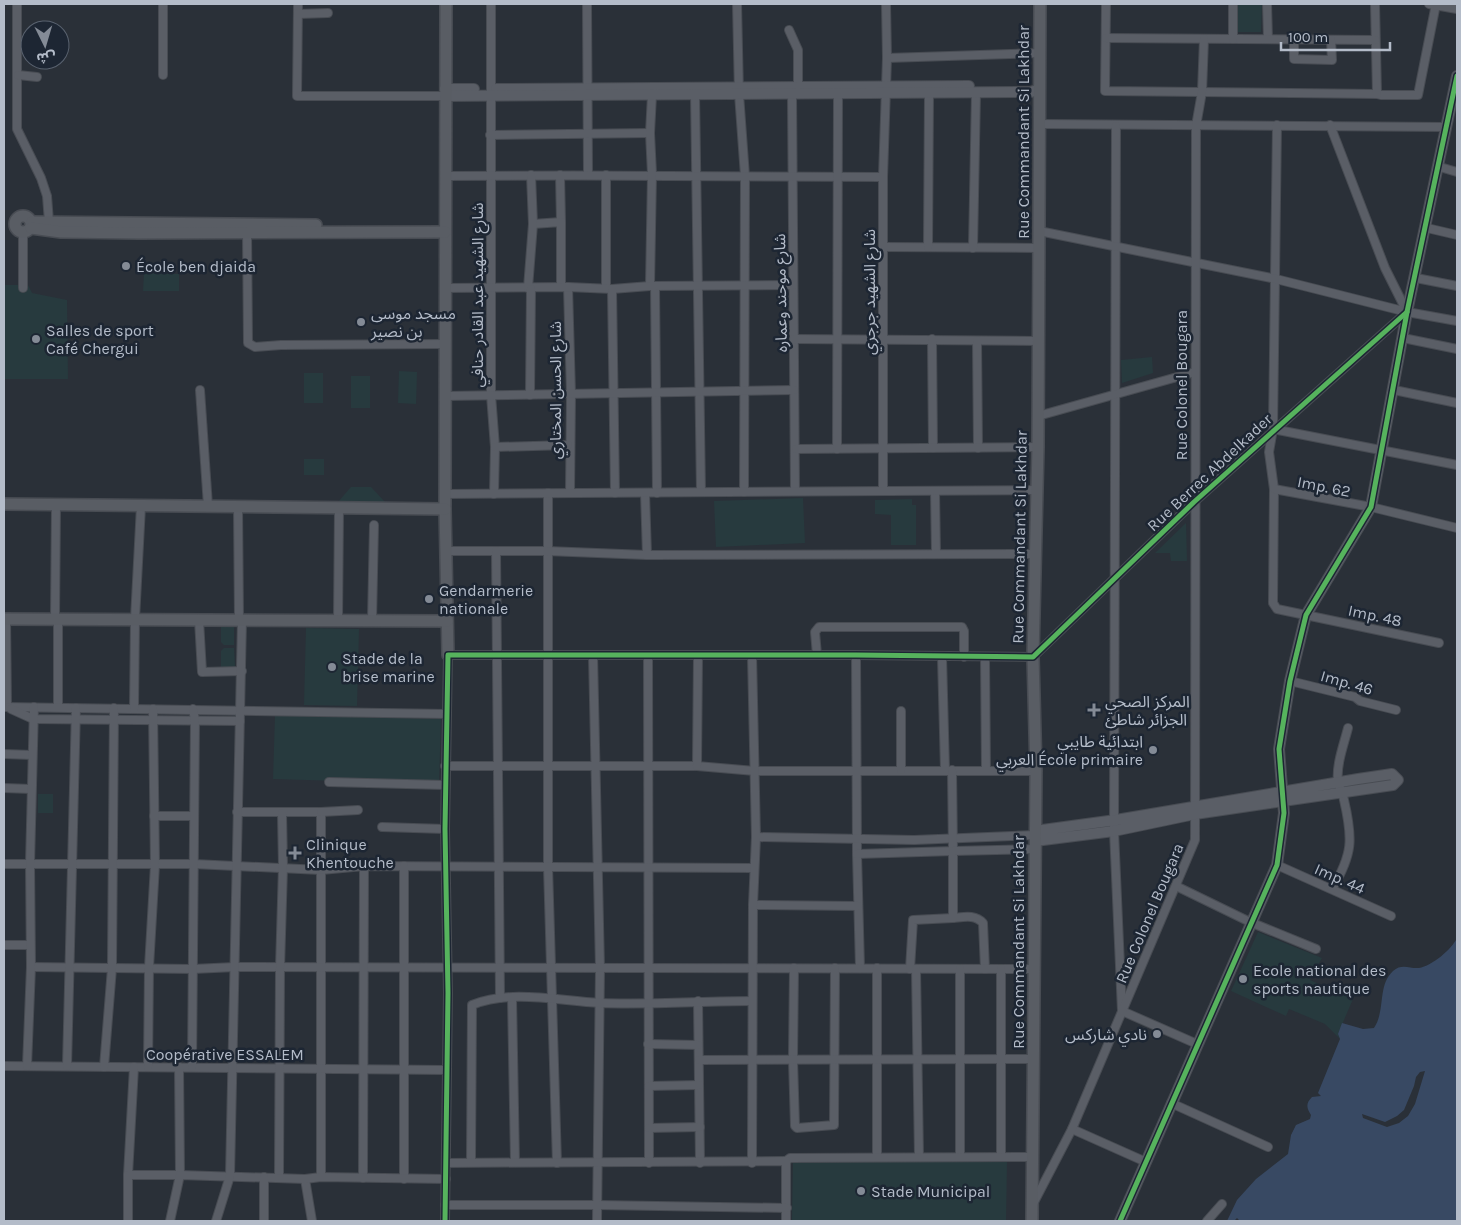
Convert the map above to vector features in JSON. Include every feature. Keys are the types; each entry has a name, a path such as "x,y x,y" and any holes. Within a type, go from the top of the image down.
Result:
{"main road":[{"path":"446,4 445,551 448,655"},
{"name":"Rue Commandant Si Lakhdar","path":"1032,1221 1036,771 1033,657 1038,447 1040,4"},
{"path":"4,218 20,225 61,232 445,229"},
{"path":"20,225 49,222 445,229"},
{"path":"4,504 445,509"},
{"path":"5,619 446,622"}],"street":[{"path":"18,4 17,129 42,178 47,196 49,222"},
{"path":"163,4 163,75"},
{"path":"298,4 297,96 445,92 884,90 1031,86 1040,88"},
{"name":"شارع الشهيد عبد القادر حنافي","path":"491,4 491,395 494,494"},
{"path":"587,4 588,175"},
{"path":"737,4 738,90 745,176 744,492"},
{"name":"شارع الشهيد جرجري","path":"883,491 883,177 884,90 887,58 886,4"},
{"path":"1106,4 1105,92 1376,94 1381,96 1418,95 1433,4 1457,9"},
{"path":"1233,4 1233,39"},
{"path":"1268,4 1268,39"},
{"path":"1375,4 1376,94"},
{"path":"298,14 328,13"},
{"name":"شارع موحند وعماره","path":"789,30 798,50 792,176 795,492"},
{"path":"1106,38 1375,40"},
{"name":"Rue Colonel Bougara","path":"1032,1206 1072,1129 1195,840 1194,372 1196,126 1202,92 1204,39"},
{"path":"1294,39 1294,59 1332,60 1331,40"},
{"path":"887,58 1040,53"},
{"path":"18,75 38,77"},
{"path":"1120,1221 1250,922 1277,865 1284,813 1279,749 1290,681 1306,615 1371,508 1408,312 1447,127 1454,109 1457,76"},
{"path":"795,90 838,94 884,90 929,93 976,93 1031,92 1040,88"},
{"path":"587,91 652,95 738,90"},
{"path":"928,247 929,93"},
{"path":"973,248 976,93"},
{"path":"695,94 701,492"},
{"path":"837,449 838,94"},
{"path":"652,95 650,133 657,392 657,492"},
{"path":"1040,124 1447,127"},
{"name":"Imp. 48","path":"1277,125 1273,429 1269,452 1274,490 1273,603 1277,609 1439,643"},
{"path":"1330,125 1385,268 1408,312"},
{"path":"1116,126 1116,820 1114,831 1122,1011 1197,1044"},
{"path":"490,135 650,133"},
{"path":"1440,167 1457,172"},
{"path":"445,176 652,174 697,177 883,177"},
{"path":"530,395 529,288 533,224 531,175"},
{"name":"شارع الحسن المختاري","path":"560,175 564,287 571,394 568,445 570,493"},
{"path":"606,175 615,493"},
{"path":"533,224 562,222"},
{"path":"20,225 23,288"},
{"path":"1427,228 1457,235"},
{"path":"247,232 248,343 255,347 281,345 445,344"},
{"path":"1039,232 1276,279 1408,312 1457,320"},
{"path":"884,247 1039,248"},
{"path":"1416,278 1457,286"},
{"path":"445,288 564,287 609,289 653,286 793,285"},
{"name":"Rue Berrec Abdelkader","path":"1033,657 1273,429 1408,312"},
{"path":"1403,338 1457,349"},
{"path":"794,339 932,339 1038,342"},
{"path":"932,339 933,448"},
{"path":"977,341 978,448"},
{"path":"1038,416 1194,372"},
{"path":"200,390 208,506"},
{"path":"445,396 794,390"},
{"path":"1394,390 1457,403"},
{"path":"1273,429 1457,465"},
{"path":"494,448 568,445"},
{"path":"796,449 1038,447"},
{"path":"445,494 1037,490"},
{"name":"Imp. 62","path":"1274,490 1371,508 1457,528"},
{"path":"934,491 936,554"},
{"path":"645,492 647,555"},
{"path":"548,493 549,655 547,766 549,968 552,999 557,1163"},
{"path":"56,505 58,707"},
{"path":"134,709 135,620 141,506"},
{"path":"216,1221 230,1176 237,812 242,671 238,506"},
{"path":"338,621 339,508"},
{"path":"372,621 374,525"},
{"path":"445,551 547,551 647,555 1035,554"},
{"path":"496,551 498,655 497,866 500,998"},
{"path":"5,619 5,707"},
{"path":"199,620 202,672 242,671"},
{"path":"816,655 815,632 819,627 962,627 964,631 964,658"},
{"path":"445,1221 448,968 447,867 444,829 448,655 856,654 964,658 1033,657"},
{"path":"856,654 857,854 860,968"},
{"path":"593,655 600,968 597,1221"},
{"path":"648,655 649,1163"},
{"path":"697,766 698,655"},
{"path":"752,655 756,837 753,868 752,1163"},
{"path":"942,657 953,851 952,918"},
{"path":"985,658 986,770"},
{"name":"Imp. 46","path":"1290,681 1355,697 1360,701 1396,710"},
{"path":"5,707 447,714"},
{"path":"5,707 33,718 240,721"},
{"path":"27,1066 31,967 30,864 34,707"},
{"path":"67,1066 76,708"},
{"path":"104,1067 112,968 114,708"},
{"path":"148,1067 149,967 154,865 153,709"},
{"path":"192,1067 195,720 193,709"},
{"path":"901,711 901,770"},
{"path":"1332,889 1344,869 1349,851 1351,830 1340,787 1348,728"},
{"path":"4,754 32,756"},
{"path":"445,766 697,766 755,770 1036,771"},
{"path":"329,782 445,785"},
{"path":"756,837 1035,839 1116,820 1195,810 1340,787"},
{"path":"4,788 31,789"},
{"path":"237,812 282,813 358,810"},
{"path":"857,854 953,851 1035,839 1114,831 1195,810"},
{"path":"321,1177 322,812"},
{"path":"278,1177 278,1068 283,867 282,813"},
{"path":"154,816 194,816"},
{"path":"382,827 444,829"},
{"path":"4,864 194,864 321,870 364,866 753,868"},
{"name":"Imp. 44","path":"1277,865 1391,916"},
{"path":"363,1178 362,968 364,866"},
{"path":"404,866 402,968 404,1179"},
{"path":"1176,886 1250,922 1316,948"},
{"path":"753,905 858,906"},
{"path":"919,1157 913,920 970,916 979,918 984,923 985,969"},
{"path":"4,945 30,945"},
{"path":"31,967 70,969 235,967 1034,969"},
{"path":"794,968 793,1060 795,1126 797,1128 834,1125 836,1060 835,968"},
{"path":"877,968 877,1156"},
{"path":"960,969 960,1156"},
{"path":"1001,1157 1002,969"},
{"path":"471,1162 472,1005 486,999 500,998 649,1004 698,1001 752,1002"},
{"path":"512,998 515,1162"},
{"path":"698,1001 700,1036 698,1045 700,1163"},
{"path":"648,1044 698,1045"},
{"path":"699,1060 1034,1059"},
{"name":"Coopérative ESSALEM","path":"4,1066 446,1070"},
{"path":"128,1221 128,1175 134,1067"},
{"path":"170,1221 180,1175 179,1067"},
{"path":"648,1086 700,1085"},
{"path":"1172,1103 1268,1147"},
{"path":"650,1128 700,1128"},
{"path":"1072,1129 1146,1162"},
{"path":"446,1163 752,1163 786,1161 790,1158 1033,1156"},
{"path":"786,1161 786,1221"},
{"path":"128,1175 305,1179 321,1177 446,1179"},
{"path":"264,1177 264,1221"},
{"path":"305,1179 312,1221"},
{"path":"446,1205 598,1204 787,1208"},
{"path":"1207,1221 1222,1204"}],"green space":[{"path":"1238,4 1262,4 1261,32 1238,32"},
{"path":"144,273 179,274 179,291 143,291"},
{"name":"Salles de sport Café Chergui","path":"4,285 28,285 32,293 67,300 68,379 4,379"},
{"path":"1152,357 1153,373 1122,383 1121,360"},
{"path":"399,371 417,372 416,404 398,403"},
{"path":"304,373 323,373 323,403 304,403"},
{"path":"351,376 370,376 370,408 351,408"},
{"path":"304,459 324,459 324,475 304,475"},
{"path":"351,487 371,487 385,502 338,502"},
{"path":"803,498 805,543 716,547 714,501"},
{"path":"912,499 912,505 916,505 916,545 891,545 891,515 875,514 875,500"},
{"path":"1186,523 1187,561 1171,561 1170,553 1155,553"},
{"path":"221,625 234,625 234,645 224,645 221,642"},
{"name":"Stade de la brise marine","path":"306,628 359,629 357,706 304,705"},
{"path":"224,648 234,648 235,667 221,668 221,651"},
{"path":"275,715 441,719 439,784 273,779"},
{"path":"38,794 53,794 53,813 38,813"},
{"path":"1258,932 1322,958 1310,980 1353,999 1338,1034 1340,1039 1325,1024 1289,1009 1286,1016 1231,991"},
{"name":"Stade Municipal","path":"1007,1160 1006,1221 792,1221 793,1161"}],"water":[{"path":"1457,938 1457,1221 1240,1221 1237,1218 1234,1221 1227,1221 1237,1200 1256,1179 1288,1154 1291,1135 1296,1125 1310,1119 1311,1115 1308,1104 1312,1097 1321,1096 1318,1093 1340,1039 1338,1034 1342,1023 1363,1029 1374,1028 1380,1014 1385,984 1393,971 1400,967 1419,968 1430,964 1446,952"}],"pier":[{"path":"1425,1071 1415,1104 1408,1116 1399,1123 1387,1127 1363,1118 1362,1114 1385,1122 1397,1116 1404,1110 1416,1077 1420,1072"}],"cycle path":[{"path":"1120,1221 1277,865 1284,813 1279,749 1290,681 1306,615 1371,507 1407,312 1457,76"},
{"path":"445,1221 448,993 445,829 448,655 1033,657 1194,502 1407,312"}],"place":[{"name":"École ben djaida","path":"126,266"},
{"name":"مسجد موسى بن نصير","path":"361,322"},
{"name":"Salles de sport Café Chergui","path":"36,339"},
{"name":"Gendarmerie nationale","path":"429,599"},
{"name":"Stade de la brise marine","path":"332,667"},
{"name":"المركز الصحي الجزائر شاطئ","path":"1094,710"},
{"name":"ابتدائية طايبي العربي École primaire","path":"1153,750"},
{"name":"Clinique Khentouche","path":"295,853"},
{"name":"Ecole national des sports nautique","path":"1243,979"},
{"name":"نادي شاركس","path":"1157,1034"},
{"name":"Stade Municipal","path":"861,1191"}]}
